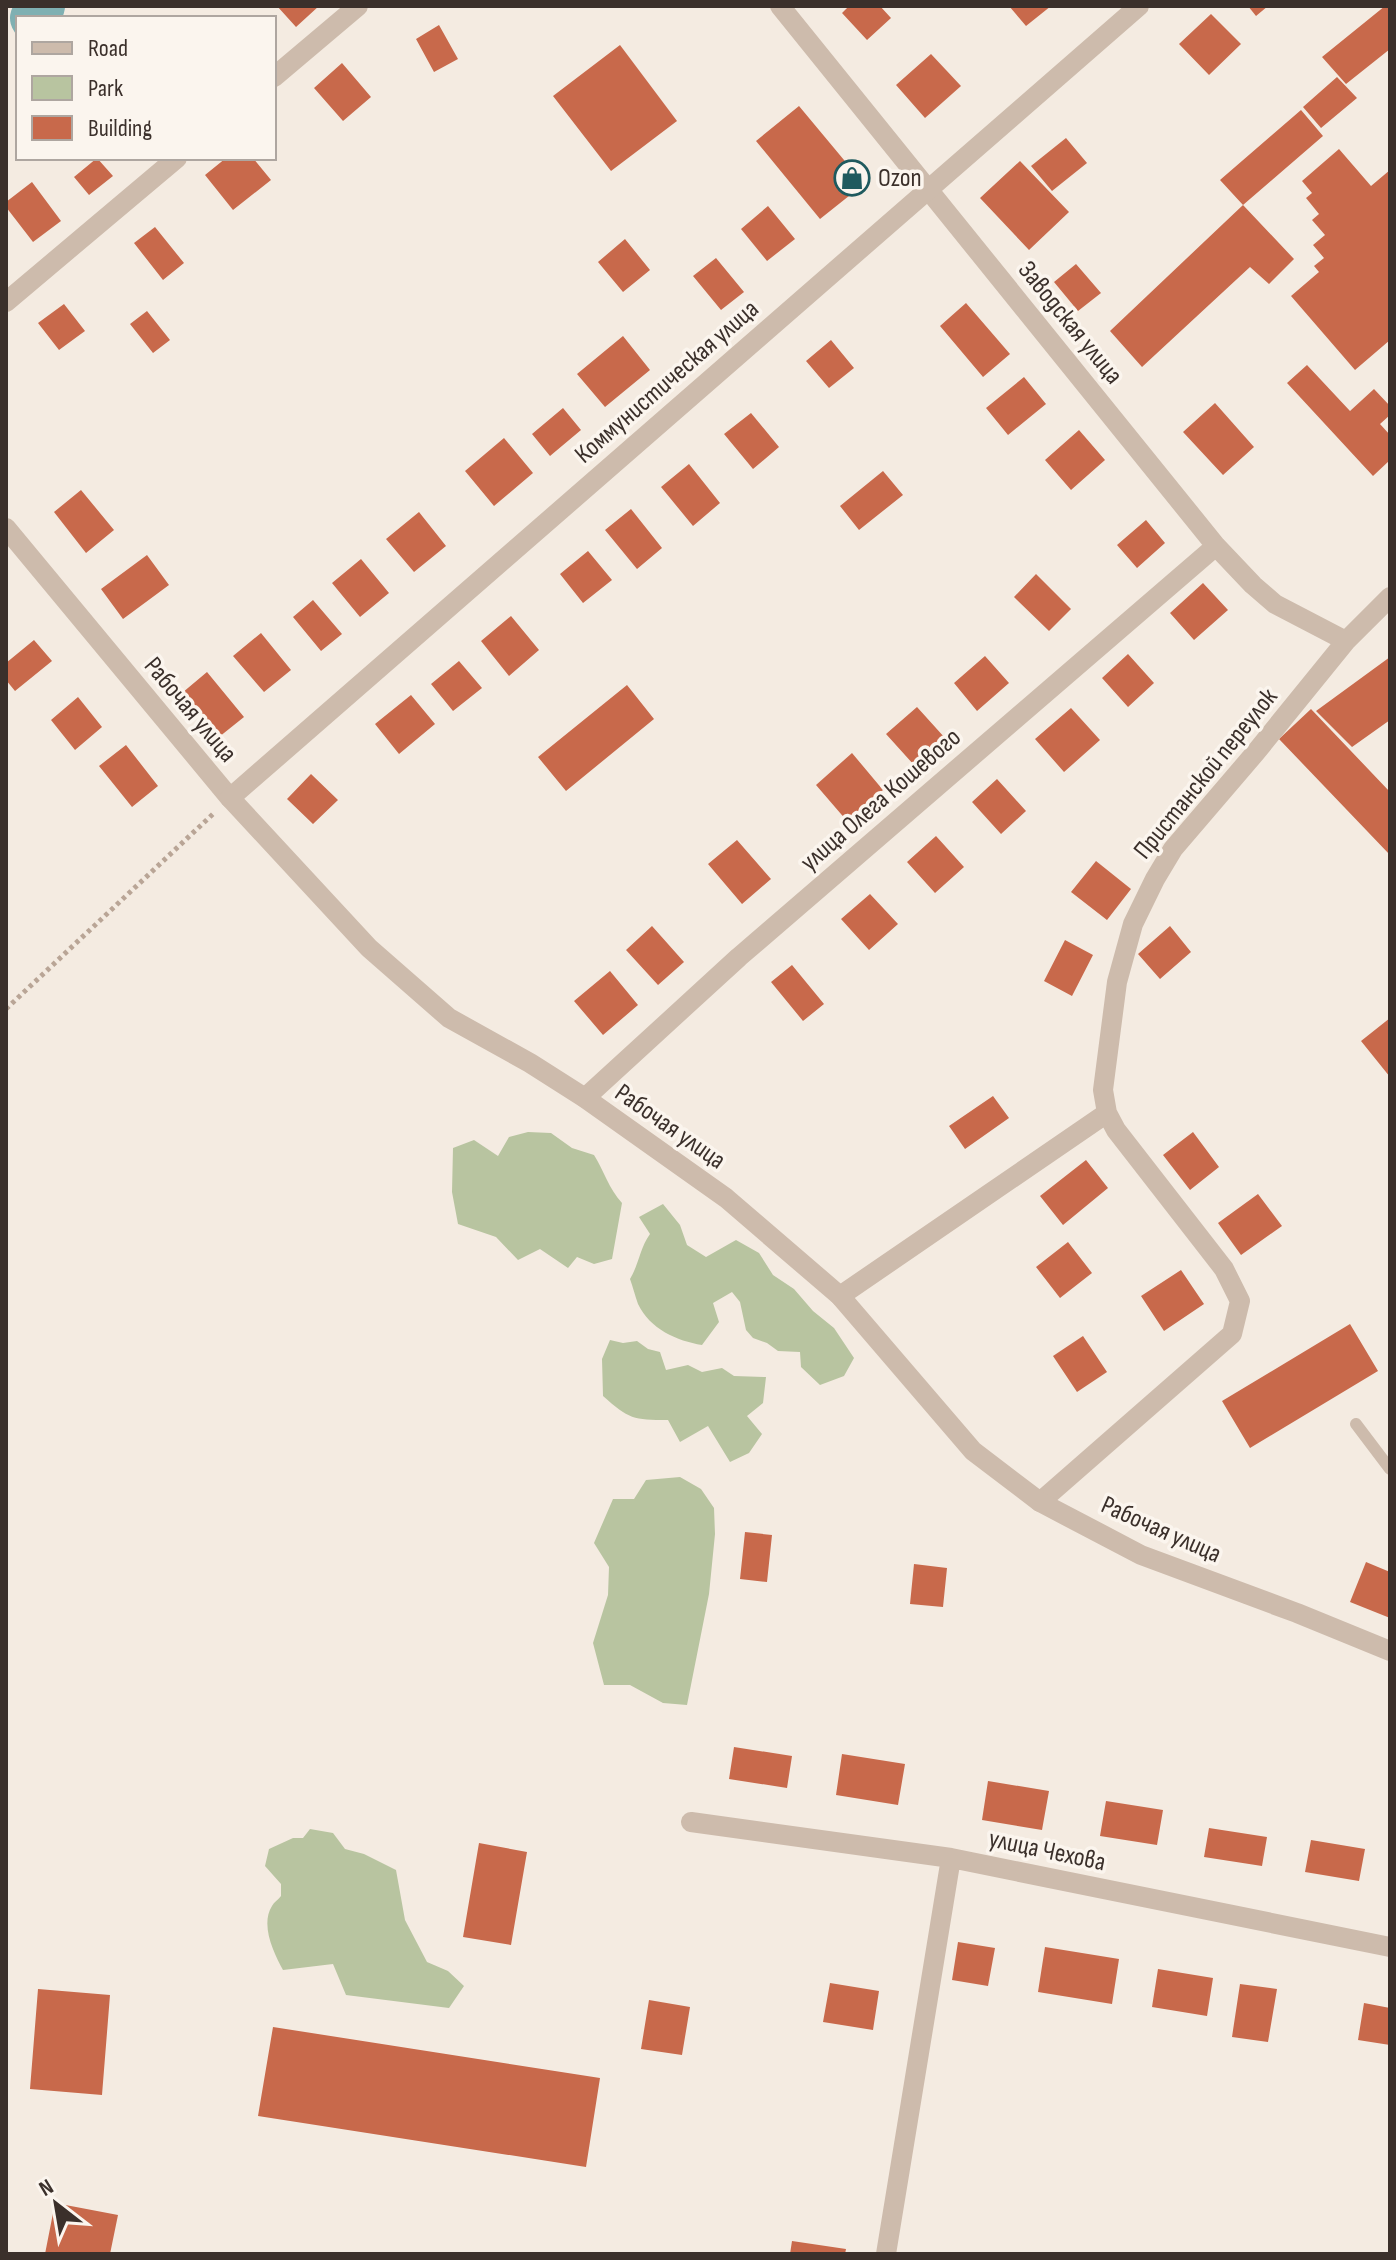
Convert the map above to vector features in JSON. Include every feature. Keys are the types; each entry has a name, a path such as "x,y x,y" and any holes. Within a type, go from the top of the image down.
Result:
{"street":[{"path":"276,75 358,6"},
{"name":"Заводская улица","path":"780,6 1216,546 1275,604 1346,641"},
{"name":"Коммунистическая улица","path":"230,798 1139,6"},
{"path":"6,302 175,160"},
{"name":"Рабочая улица","path":"6,528 230,798 369,948 449,1018 585,1098 726,1198 840,1296 973,1451 1040,1502 1141,1555 1390,1651"},
{"name":"улица Олега Кошевого","path":"585,1098 739,957 1216,546"},
{"name":"Пристанской переулок","path":"1107,1113 1103,1090 1117,982 1133,924 1155,879 1173,849 1346,641 1390,597"},
{"path":"840,1296 1107,1113 1116,1130 1224,1269 1240,1301 1232,1334 1040,1502"},
{"name":"улица Чехова","path":"691,1822 951,1858 1390,1947"},
{"path":"886,2254 951,1858"}],"lane":[{"path":"1356,1424 1390,1469"}],"path":[{"path":"6,1009 230,798"}],"green space":[{"path":"528,1132 551,1133 572,1148 594,1155 622,1203 612,1259 594,1264 577,1257 568,1268 540,1249 518,1260 496,1237 458,1224 452,1192 453,1148 474,1140 498,1156 509,1137"},
{"path":"663,1204 680,1225 687,1245 706,1257 736,1240 759,1253 773,1275 794,1289 813,1311 834,1328 854,1358 844,1376 820,1385 801,1367 800,1352 778,1351 753,1338 746,1330 740,1302 732,1292 713,1303 719,1322 702,1345 674,1337 657,1327 643,1313 630,1279 650,1234 639,1217"},
{"path":"610,1340 623,1343 637,1341 648,1349 660,1352 666,1370 688,1365 702,1372 722,1368 734,1376 766,1377 763,1403 747,1416 762,1434 749,1453 730,1462 708,1426 680,1442 668,1420 632,1417 612,1404 603,1396 602,1359"},
{"path":"680,1477 701,1489 714,1508 715,1534 709,1594 687,1705 663,1703 630,1685 604,1685 593,1643 608,1595 609,1567 594,1543 613,1499 634,1499 646,1480"},
{"path":"310,1829 333,1833 345,1849 364,1854 396,1870 405,1920 427,1962 448,1971 464,1986 449,2008 346,1995 333,1964 283,1970 270,1939 267,1922 272,1906 281,1896 281,1884 265,1866 269,1849 293,1838 303,1838"}],"building":[{"path":"277,6 319,6 296,27"},
{"path":"849,6 880,6 891,18 867,40 842,13"},
{"path":"1009,6 1051,6 1026,26"},
{"path":"1248,6 1268,6 1256,16"},
{"path":"1385,6 1390,6 1390,49 1346,84 1322,57"},
{"path":"1211,14 1241,44 1209,75 1179,44"},
{"path":"439,25 458,59 434,72 416,39"},
{"path":"620,45 677,121 611,171 553,96"},
{"path":"931,54 961,86 925,118 896,85"},
{"path":"342,63 371,97 343,121 314,88"},
{"path":"1337,77 1357,98 1321,128 1303,107"},
{"path":"799,106 864,184 820,219 756,141"},
{"path":"1301,110 1323,136 1243,205 1220,180"},
{"path":"1066,138 1087,163 1052,191 1031,166"},
{"path":"1339,149 1371,186 1390,170 1390,340 1355,370 1291,296 1319,272 1314,266 1324,258 1313,245 1325,235 1312,220 1319,214 1306,198 1312,193 1302,181"},
{"path":"95,160 99,160 113,176 89,195 74,177"},
{"path":"224,160 255,160 271,180 233,210 205,175"},
{"path":"1020,161 1069,212 1029,250 980,198"},
{"path":"32,182 61,221 33,242 6,207 6,202"},
{"path":"1243,205 1294,259 1269,284 1250,267 1142,367 1110,331"},
{"path":"768,206 795,239 767,261 741,229"},
{"path":"155,227 184,263 163,280 134,243"},
{"path":"625,239 650,270 623,292 598,262"},
{"path":"716,258 744,292 721,310 693,276"},
{"path":"1076,264 1101,293 1078,311 1054,282"},
{"path":"966,303 1010,354 983,377 940,326"},
{"path":"64,304 85,331 59,350 38,323"},
{"path":"147,311 170,340 153,353 130,324"},
{"path":"623,336 650,370 605,407 577,374"},
{"path":"831,340 854,368 829,388 806,361"},
{"path":"1307,365 1350,411 1374,389 1390,406 1390,415 1380,424 1390,435 1390,460 1373,476 1287,383"},
{"path":"1024,377 1046,404 1008,435 986,408"},
{"path":"1215,403 1254,447 1223,475 1183,432"},
{"path":"563,408 581,430 550,456 532,434"},
{"path":"751,413 779,447 753,469 724,434"},
{"path":"1079,430 1105,460 1071,490 1045,460"},
{"path":"504,438 533,473 494,506 465,471"},
{"path":"689,464 720,503 693,526 661,487"},
{"path":"883,471 903,495 859,530 840,506"},
{"path":"81,490 114,530 86,553 54,512"},
{"path":"631,509 662,548 637,569 605,530"},
{"path":"419,512 446,546 414,572 386,539"},
{"path":"1146,520 1165,543 1137,568 1117,545"},
{"path":"588,551 612,580 583,603 560,574"},
{"path":"147,555 169,585 123,619 101,589"},
{"path":"361,559 389,593 360,617 332,583"},
{"path":"1036,574 1071,609 1049,631 1014,597"},
{"path":"1203,583 1228,610 1194,640 1170,613"},
{"path":"313,600 342,634 321,651 293,617"},
{"path":"511,616 539,650 509,676 481,641"},
{"path":"261,633 291,670 264,692 233,656"},
{"path":"34,640 52,661 15,691 6,680 6,663"},
{"path":"1128,654 1154,683 1128,707 1102,678"},
{"path":"985,656 1009,683 977,711 954,683"},
{"path":"1390,657 1390,720 1352,747 1316,711"},
{"path":"459,661 482,688 453,711 431,684"},
{"path":"207,672 244,717 219,737 182,693"},
{"path":"627,685 654,719 566,791 538,757"},
{"path":"411,695 435,724 399,754 375,724"},
{"path":"78,697 102,727 75,750 51,720"},
{"path":"917,707 945,738 914,765 886,734"},
{"path":"1071,708 1100,740 1064,772 1035,739"},
{"path":"1311,709 1390,792 1390,855 1279,739"},
{"path":"126,745 158,786 132,807 99,766"},
{"path":"852,753 883,790 847,821 816,785"},
{"path":"311,774 338,800 313,824 287,799"},
{"path":"997,779 1026,811 1001,834 972,802"},
{"path":"936,836 964,867 935,893 907,862"},
{"path":"737,840 771,879 742,904 708,864"},
{"path":"1096,861 1131,889 1107,920 1071,892"},
{"path":"870,894 898,924 869,950 841,919"},
{"path":"652,926 684,962 658,985 626,950"},
{"path":"1170,926 1191,952 1160,979 1138,954"},
{"path":"1065,940 1093,955 1072,996 1044,981"},
{"path":"792,965 824,1004 803,1021 771,982"},
{"path":"610,971 638,1005 603,1035 574,1001"},
{"path":"1390,1018 1390,1077 1361,1041"},
{"path":"993,1096 1009,1118 965,1149 949,1126"},
{"path":"1193,1132 1219,1167 1190,1190 1163,1155"},
{"path":"1086,1160 1108,1188 1063,1225 1040,1196"},
{"path":"1258,1194 1282,1226 1241,1255 1218,1223"},
{"path":"1068,1242 1092,1273 1060,1298 1036,1267"},
{"path":"1181,1270 1204,1304 1164,1331 1141,1296"},
{"path":"1350,1324 1378,1371 1250,1448 1222,1401"},
{"path":"1083,1336 1107,1372 1077,1392 1053,1356"},
{"path":"745,1532 772,1535 767,1582 740,1579"},
{"path":"1366,1562 1390,1572 1390,1618 1350,1602"},
{"path":"914,1564 947,1568 943,1607 910,1604"},
{"path":"734,1747 792,1756 787,1788 729,1779"},
{"path":"842,1754 905,1764 898,1805 836,1795"},
{"path":"988,1781 1049,1791 1042,1830 982,1820"},
{"path":"1106,1801 1163,1810 1157,1845 1100,1836"},
{"path":"1209,1828 1267,1837 1262,1866 1204,1857"},
{"path":"1311,1840 1365,1849 1359,1881 1305,1872"},
{"path":"479,1843 527,1852 511,1945 463,1937"},
{"path":"958,1942 995,1948 988,1986 952,1980"},
{"path":"1045,1947 1119,1959 1112,2004 1038,1992"},
{"path":"1158,1969 1213,1978 1207,2016 1152,2007"},
{"path":"830,1983 879,1991 873,2030 823,2022"},
{"path":"1240,1984 1277,1989 1268,2042 1232,2037"},
{"path":"38,1989 110,1995 102,2095 30,2089"},
{"path":"649,2000 690,2007 682,2055 641,2049"},
{"path":"1364,2003 1390,2008 1390,2045 1358,2040"},
{"path":"273,2027 600,2078 586,2167 258,2116"},
{"path":"55,2203 118,2215 110,2254 45,2254"},
{"path":"792,2241 846,2249 845,2254 790,2254"}],"waterway":[{"path":"35,16 41,6"}],"place":[{"name":"Ozon","path":"852,178"}]}
